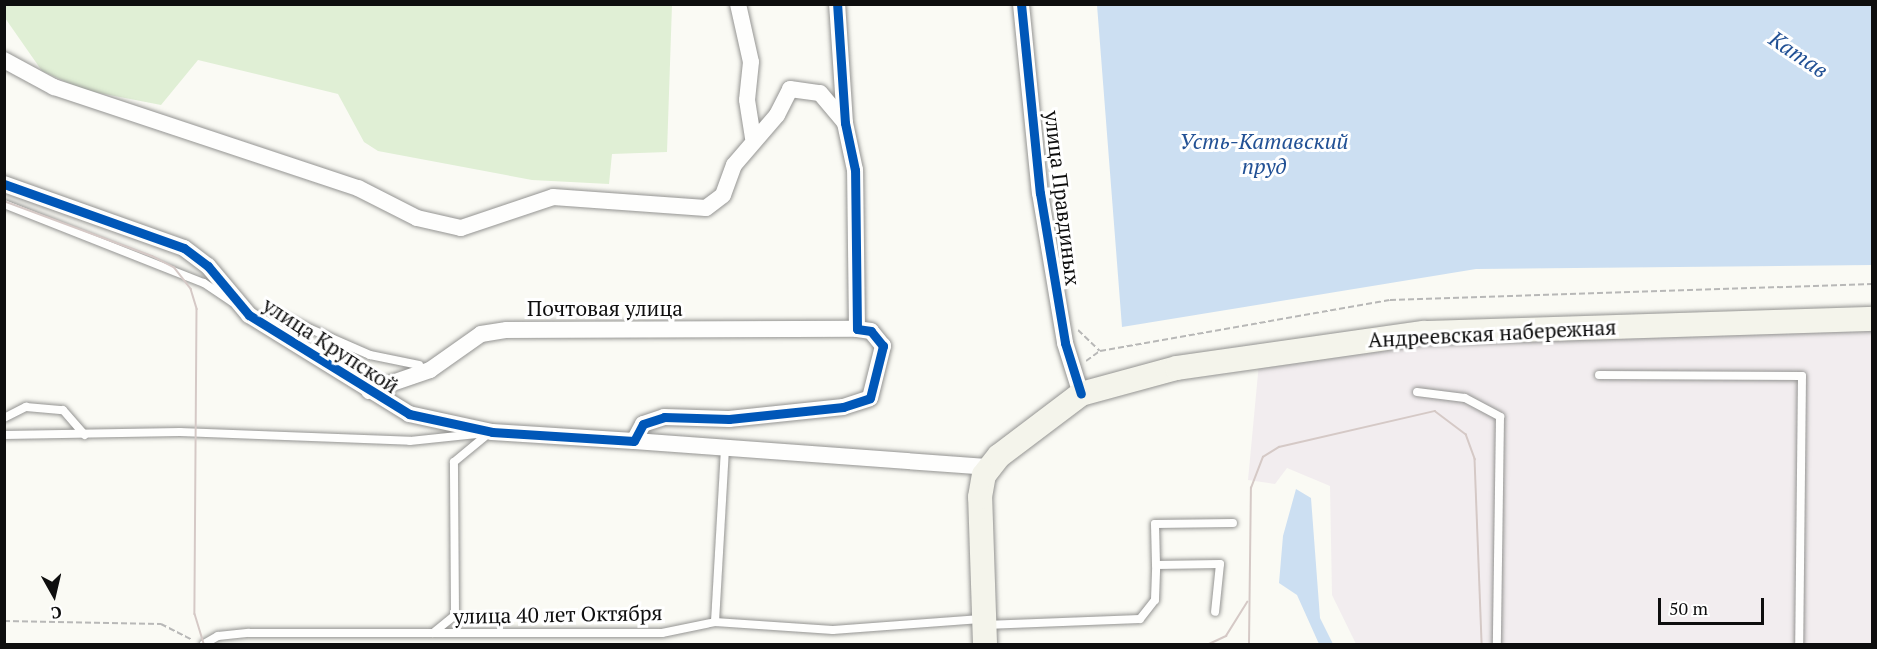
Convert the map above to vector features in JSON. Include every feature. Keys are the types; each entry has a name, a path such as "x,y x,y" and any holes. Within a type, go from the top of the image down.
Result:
{"main road":[{"name":"Андреевская набережная","path":"1081,394 1177,368 1424,333 1872,319"},
{"path":"985,629 980,497 990,467 1081,394"}],"street":[{"path":"4,60 54,87 357,188 417,218 461,228 553,197 706,208 723,195 753,138 747,100 752,62 738,4"},
{"path":"634,441 643,424 664,417 729,419 843,407 870,398 883,346 871,331 857,329 855,170 845,123 837,4"},
{"name":"улица Правдиных","path":"1022,4 1040,193 1065,343 1081,394"},
{"path":"753,138 761,136 790,89 820,93 845,123"},
{"name":"улица Крупской","path":"4,184 184,248 208,266 249,315 330,361 369,392 409,414 492,432 990,467"},
{"name":"Почтовая улица","path":"369,392 430,370 481,334 507,330 857,329"}],"lane":[{"path":"4,204 204,283 249,315"},
{"path":"265,326 284,317 370,355 419,365"},
{"path":"1599,375 1802,376 1799,645"},
{"path":"1417,392 1465,398 1500,417 1497,645"},
{"path":"4,418 26,407 63,410 85,435"},
{"path":"4,435 180,432 410,441 492,432"},
{"path":"433,633 455,615 454,462 492,432"},
{"path":"715,622 725,447"},
{"name":"улица 40 лет Октября","path":"204,645 218,636 249,633 662,633 715,622 833,630 985,629 1140,619 1155,600 1155,524 1233,523"},
{"path":"1156,565 1220,564 1215,612"}],"path":[{"path":"1054,168 1060,215"},
{"path":"1076,318 1077,329 1100,351"},
{"path":"4,621 161,624 196,645"}],"shaded area":[{"path":"1872,327 1872,644 1356,644 1332,595 1330,486 1287,468 1275,484 1248,480 1259,363 1393,338"}],"green space":[{"path":"4,5 672,5 667,152 612,154 609,184 532,180 378,151 364,142 338,94 198,60 161,105 84,90 42,71 5,18"}],"water":[{"name":"Усть-Катавский пруд","path":"1097,5 1872,5 1872,265 1476,269 1122,327"},
{"path":"1296,489 1311,498 1320,618 1333,644 1319,644 1297,595 1279,583 1283,536"}],"tram line":[{"path":"4,201 152,256 174,267 191,289 197,309 195,614 204,644"},
{"path":"1249,644 1251,488 1263,457 1279,447 1435,411 1466,434 1475,459 1482,644"},
{"path":"1209,644 1226,636 1247,602"}],"cycle path":[{"path":"4,184 184,248 208,266 249,315 409,414 492,432 634,441 643,424 664,417 729,419 843,407 870,398 883,346 871,331 857,329 855,170 845,123 837,4"},
{"path":"1021,4 1040,193 1065,343 1081,394"}],"water label":[{"name":"Катав","path":"1799,54"}]}
